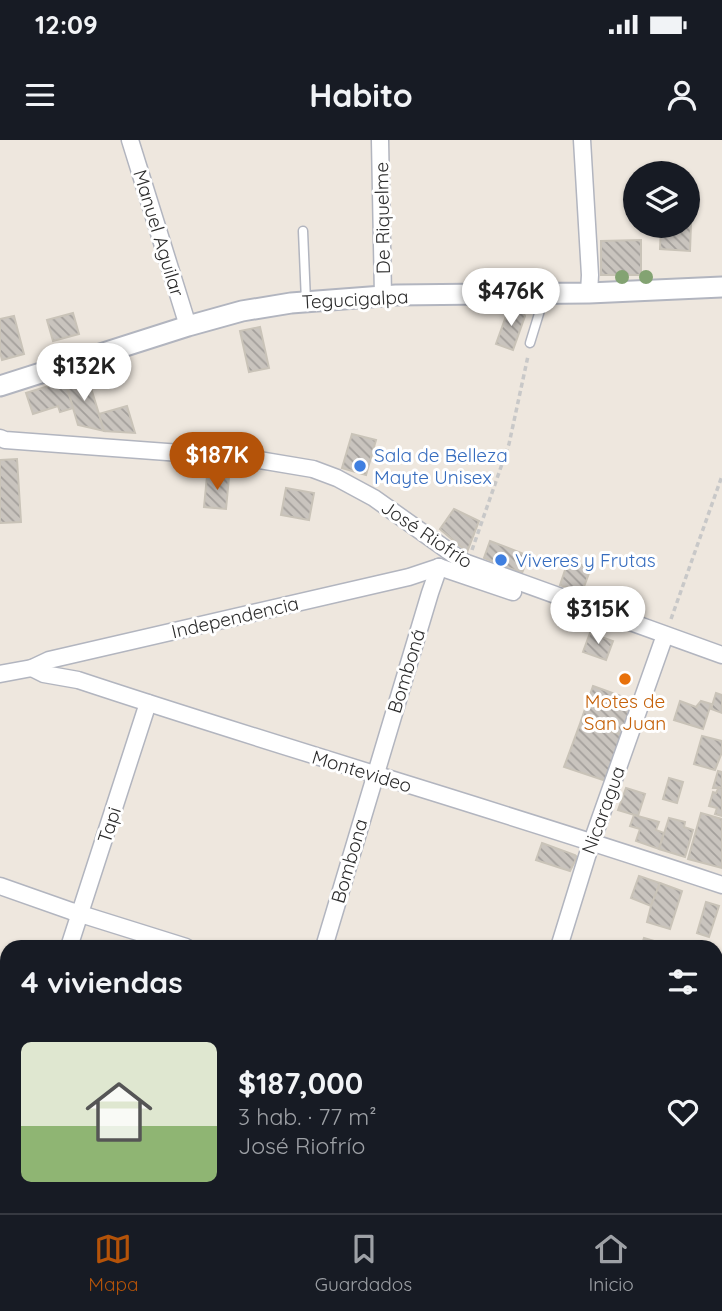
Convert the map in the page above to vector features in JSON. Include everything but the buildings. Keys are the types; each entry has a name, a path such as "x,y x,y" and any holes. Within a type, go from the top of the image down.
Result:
{"street":[{"name":"Manuel Aguilar","path":"130,140 188,326"},
{"name":"De Riquelme","path":"380,140 383,296"},
{"path":"582,140 589,293"},
{"name":"Tegucigalpa","path":"0,387 188,326 242,312 306,301 383,296 722,288"},
{"name":"José Riofrío","path":"0,438 248,458 313,469 337,478 374,498 464,562 599,610 667,630 722,655"},
{"path":"439,567 575,613 599,610"},
{"name":"Independencia","path":"32,668 49,660 409,577 439,567"},
{"name":"Bomboná","path":"374,775 439,567"},
{"name":"Nicaragua","path":"561,940 592,842 667,630"},
{"name":"Montevideo","path":"0,674 32,668 44,674 78,680 722,885"},
{"name":"Tapi","path":"71,940 148,704"},
{"name":"Bombona","path":"326,940 374,775"},
{"path":"0,886 164,940"}],"lane":[{"path":"303,231 306,301"},
{"path":"530,343 545,294"}],"path":[{"path":"471,555 509,444 528,356"},
{"path":"667,630 722,476"}],"place":[{"name":"Sala de Belleza Mayte Unisex","path":"360,466"},
{"name":"Viveres y Frutas","path":"501,560"},
{"name":"Motes de San Juan","path":"625,679"}]}
